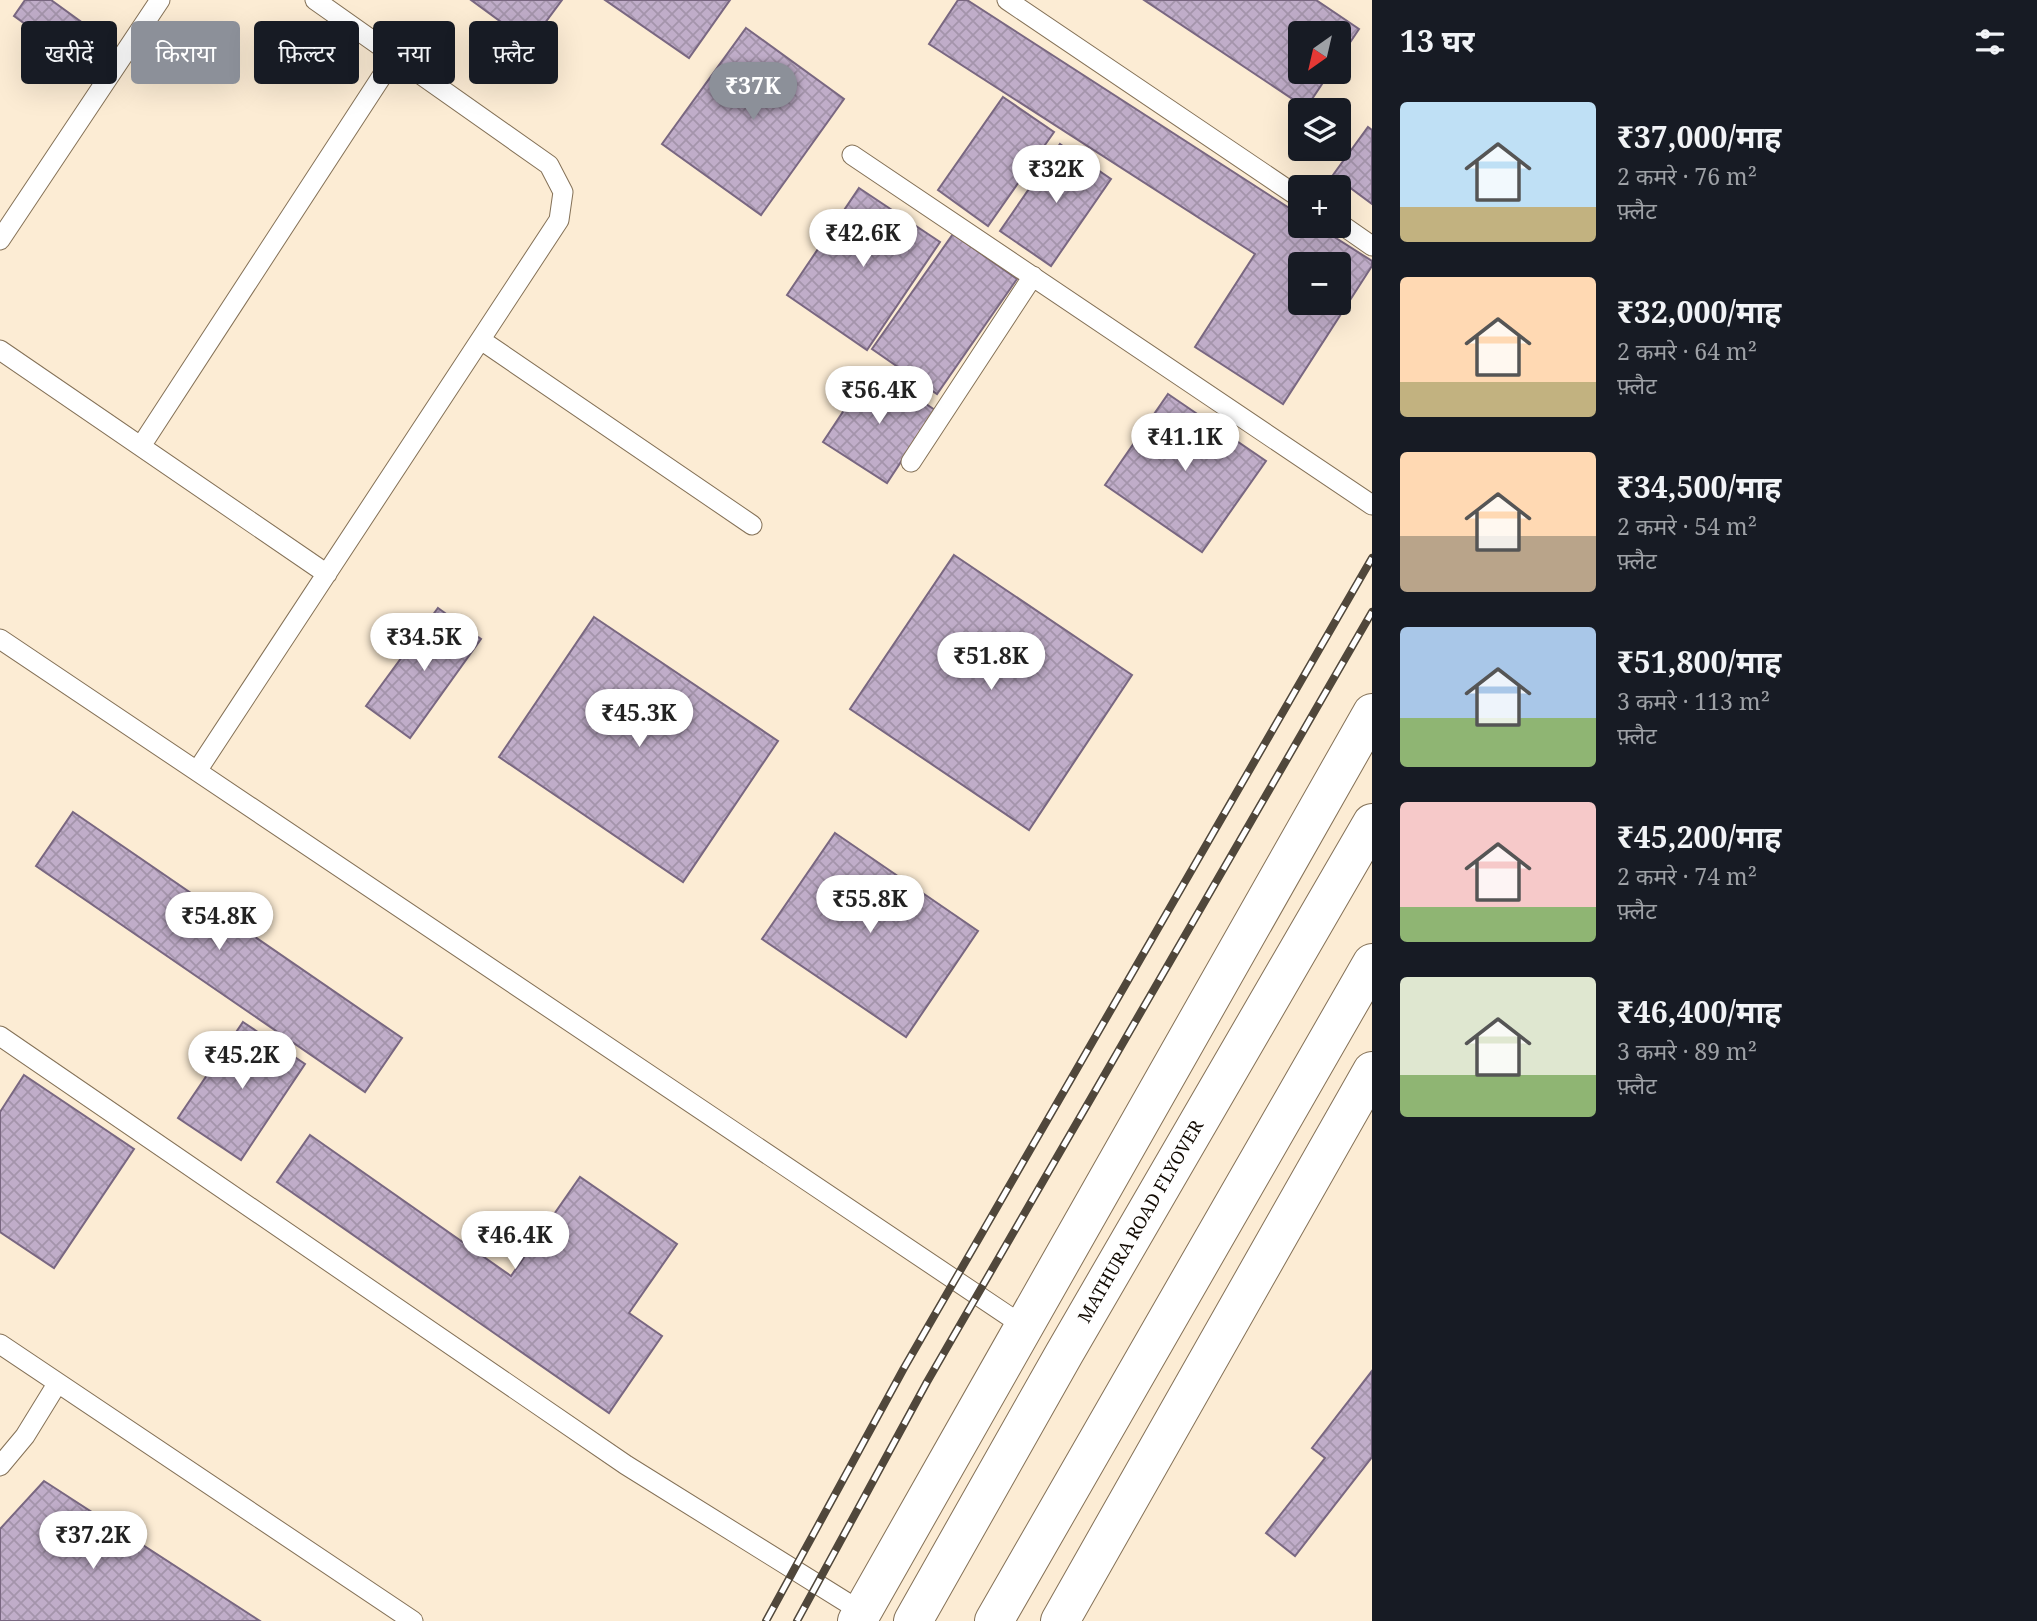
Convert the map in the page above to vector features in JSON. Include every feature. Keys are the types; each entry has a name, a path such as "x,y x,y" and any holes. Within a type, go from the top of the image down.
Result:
{"main road":[{"path":"860,1616 1372,713"},
{"name":"MATHURA ROAD FLYOVER","path":"914,1621 1064,1354 1372,823"},
{"path":"994,1621 1372,963"},
{"path":"1060,1621 1372,1071"}],"lane":[{"path":"0,240 160,0"},
{"path":"315,0 373,41"},
{"path":"1007,0 1288,190"},
{"path":"141,446 377,84"},
{"path":"197,771 559,220 563,192 550,165 435,84"},
{"path":"852,155 1372,505"},
{"path":"1351,231 1372,246"},
{"path":"911,462 1033,276"},
{"path":"481,340 752,525"},
{"path":"0,350 327,574"},
{"path":"0,639 1025,1327"},
{"path":"0,1036 626,1465 860,1616"},
{"path":"0,1344 413,1621"},
{"path":"0,1466 25,1436 57,1384"}],"building":[{"path":"25,0 51,0 80,21 21,21 14,16"},
{"path":"471,0 562,0 546,21 500,21"},
{"path":"605,0 730,0 689,58"},
{"path":"958,0 967,0 1288,207 1288,238 1336,238 1372,261 1372,266 1351,299 1351,252 1288,252 1288,315 1340,315 1283,404 1195,347 1255,254 929,44"},
{"path":"1144,0 1316,0 1347,21 1288,21 1288,84 1322,84 1313,98 1291,98"},
{"path":"1351,24 1359,29 1351,41"},
{"path":"746,28 844,99 761,215 662,144"},
{"path":"1003,97 1054,132 988,226 938,190"},
{"path":"1368,127 1372,130 1372,204 1351,188 1351,175 1333,175 1343,161 1351,161 1351,150"},
{"path":"1060,144 1111,179 1051,266 1000,231"},
{"path":"859,188 940,242 867,350 787,295"},
{"path":"953,234 1017,279 937,394 872,349"},
{"path":"872,368 935,410 887,483 823,442"},
{"path":"1168,394 1266,461 1202,552 1105,485"},
{"path":"954,555 1132,675 1029,830 850,709"},
{"path":"438,608 481,639 410,738 366,706"},
{"path":"594,617 778,741 683,882 499,757"},
{"path":"73,812 402,1038 365,1092 36,866"},
{"path":"835,833 978,931 906,1037 762,939"},
{"path":"243,1022 305,1064 241,1160 178,1118"},
{"path":"24,1075 134,1149 54,1268 0,1232 0,1112"},
{"path":"310,1135 511,1276 580,1177 677,1244 629,1313 662,1336 609,1413 277,1182"},
{"path":"1372,1371 1372,1457 1295,1556 1266,1533 1325,1458 1312,1448"},
{"path":"44,1481 260,1621 0,1621 0,1529"}],"railway":[{"path":"766,1621 904,1368 1372,558"},
{"path":"797,1621 927,1382 1372,612"}]}
